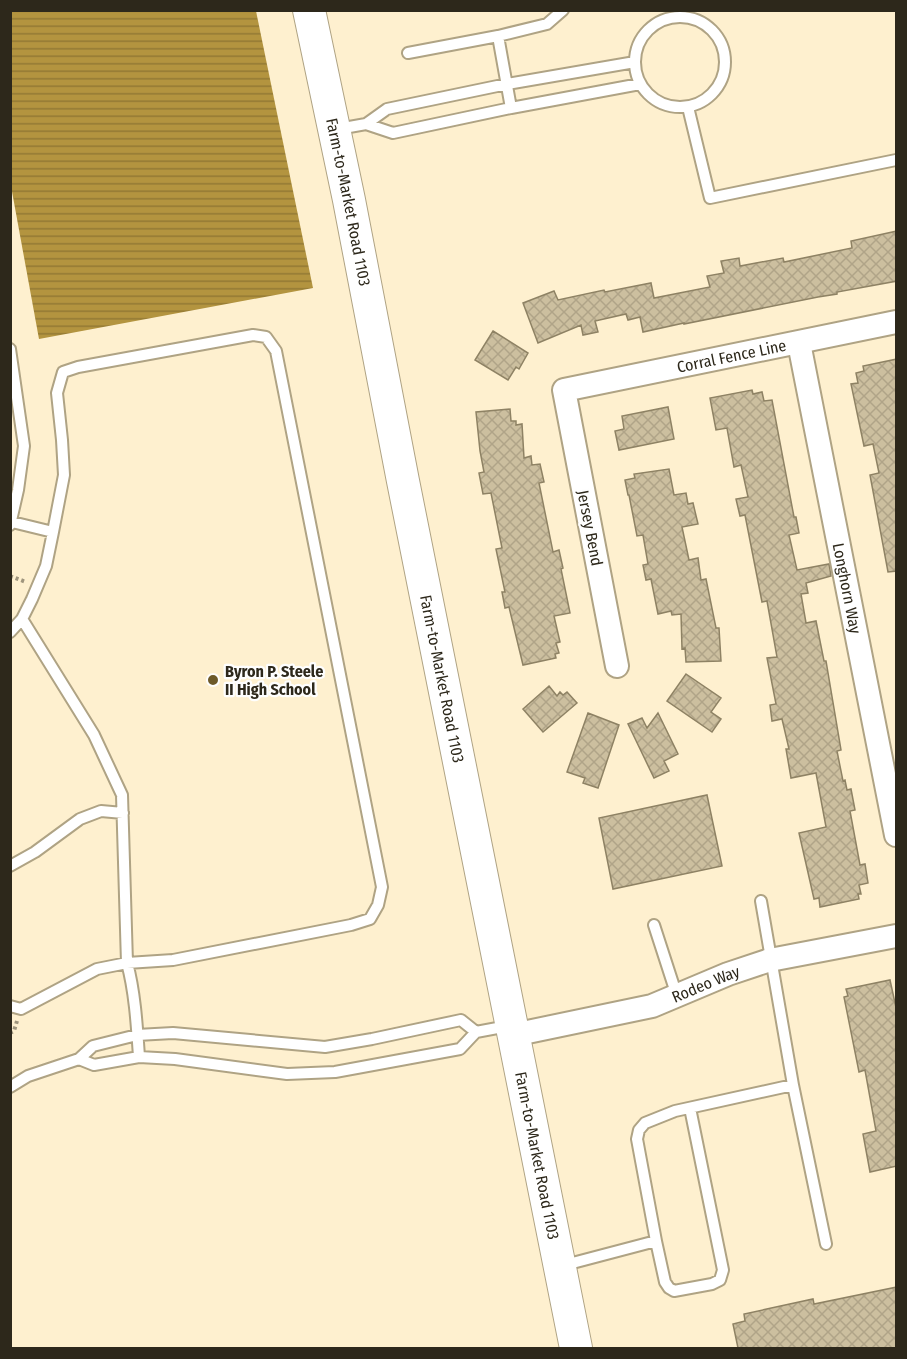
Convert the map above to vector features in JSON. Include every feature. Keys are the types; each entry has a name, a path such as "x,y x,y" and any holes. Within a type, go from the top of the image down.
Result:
{"main road":[{"name":"Farm-to-Market Road 1103","path":"309,10 349,200 576,1348"}],"street":[{"name":"Corral Fence Line","path":"564,390 897,322"},
{"name":"Longhorn Way","path":"799,343 897,835"},
{"name":"Jersey Bend","path":"564,390 617,666"},
{"name":"Rodeo Way","path":"512,1030 652,1006 728,974 770,960 897,936"}],"lane":[{"path":"408,53 547,24 563,10"},
{"path":"672,14 695,19 708,27 719,38 724,53 725,67 721,81 713,93 702,102 688,107 674,107 660,103 640,84 635,70 635,54 640,40 650,28 672,14"},
{"path":"498,36 511,108"},
{"path":"333,130 366,124 387,109 507,84 635,62"},
{"path":"366,124 393,133 640,84"},
{"path":"688,107 710,198 897,160"},
{"path":"10,632 22,619 32,599 46,566 53,532 64,475 57,393 63,372 78,367 253,335 266,337 276,351 382,887 378,905 370,919 351,925 173,960 127,963 97,969 21,1009 10,1006"},
{"path":"10,349 24,446 11,524 53,532"},
{"path":"22,619 94,735 122,795 127,963 139,1057"},
{"path":"10,866 35,852 80,819 101,811 123,813"},
{"path":"760,901 826,1244"},
{"path":"654,924 677,996"},
{"path":"10,1087 28,1076 79,1059 93,1046 138,1035 173,1033 325,1047 461,1020 476,1032 512,1030"},
{"path":"79,1059 94,1065 139,1057 175,1059 287,1074 335,1072 460,1049 476,1032"},
{"path":"690,1108 723,1270 720,1280 712,1284 675,1291 669,1288 665,1281 656,1241 637,1139 639,1130 645,1123 675,1111 794,1085"},
{"path":"559,1266 656,1241"}],"shaded area":[{"path":"10,11 256,11 313,288 39,339 11,186"}],"building":[{"path":"897,231 897,281 643,332 640,317 628,320 626,314 595,321 598,332 583,335 581,325 538,343 523,303 554,291 558,300 651,283 654,298 710,287 707,276 724,273 721,261 739,258 740,266 783,258 784,262 852,248 851,241"},
{"path":"493,331 528,353 519,369 516,367 508,380 475,360"},
{"path":"897,359 897,571 888,572 870,475 879,473 873,444 864,446 851,384 858,383 856,373 864,371 863,366"},
{"path":"752,390 753,394 762,392 764,401 772,400 799,533 789,535 797,570 829,564 831,576 806,583 808,593 801,594 806,623 816,621 824,661 826,661 841,750 837,751 843,781 845,780 847,790 851,789 855,810 850,811 860,865 865,864 868,883 859,885 861,894 858,894 859,899 820,907 819,898 814,899 799,833 826,827 816,773 791,778 786,749 789,749 782,719 772,721 770,705 776,704 767,658 777,657 767,601 762,602 745,515 740,516 736,499 748,497 741,465 734,467 727,428 716,430 710,398"},
{"path":"668,407 674,439 619,450 615,431 624,429 622,416"},
{"path":"510,409 511,421 516,421 516,425 522,424 524,458 531,456 532,465 540,464 544,482 539,483 553,552 559,550 570,613 554,616 560,642 556,643 559,653 555,654 556,658 523,665 509,607 505,608 502,592 505,592 496,549 502,548 491,493 483,494 479,473 484,472 476,412"},
{"path":"669,469 674,495 686,493 688,504 693,503 698,524 682,527 689,560 698,558 701,580 706,579 716,628 719,628 721,661 686,662 685,648 682,649 681,614 672,615 671,611 658,614 651,579 646,580 643,565 648,564 643,535 637,536 625,480 635,478 634,474"},
{"path":"686,674 721,698 711,712 721,719 712,732 667,701"},
{"path":"549,686 557,696 560,692 563,695 567,692 577,703 543,732 523,709"},
{"path":"588,713 619,725 598,788 583,783 585,778 567,772"},
{"path":"658,713 678,754 664,761 669,771 654,778 628,724 642,718 647,728"},
{"path":"707,795 722,866 613,889 599,818"},
{"path":"890,980 897,1012 897,1166 870,1172 863,1134 876,1131 865,1070 859,1072 844,997 848,996 846,989"},
{"path":"897,1287 897,1348 738,1348 733,1324 745,1321 744,1314 813,1299 814,1304"}],"place":[{"name":"Byron P. Steele II High School","path":"213,680"}]}
